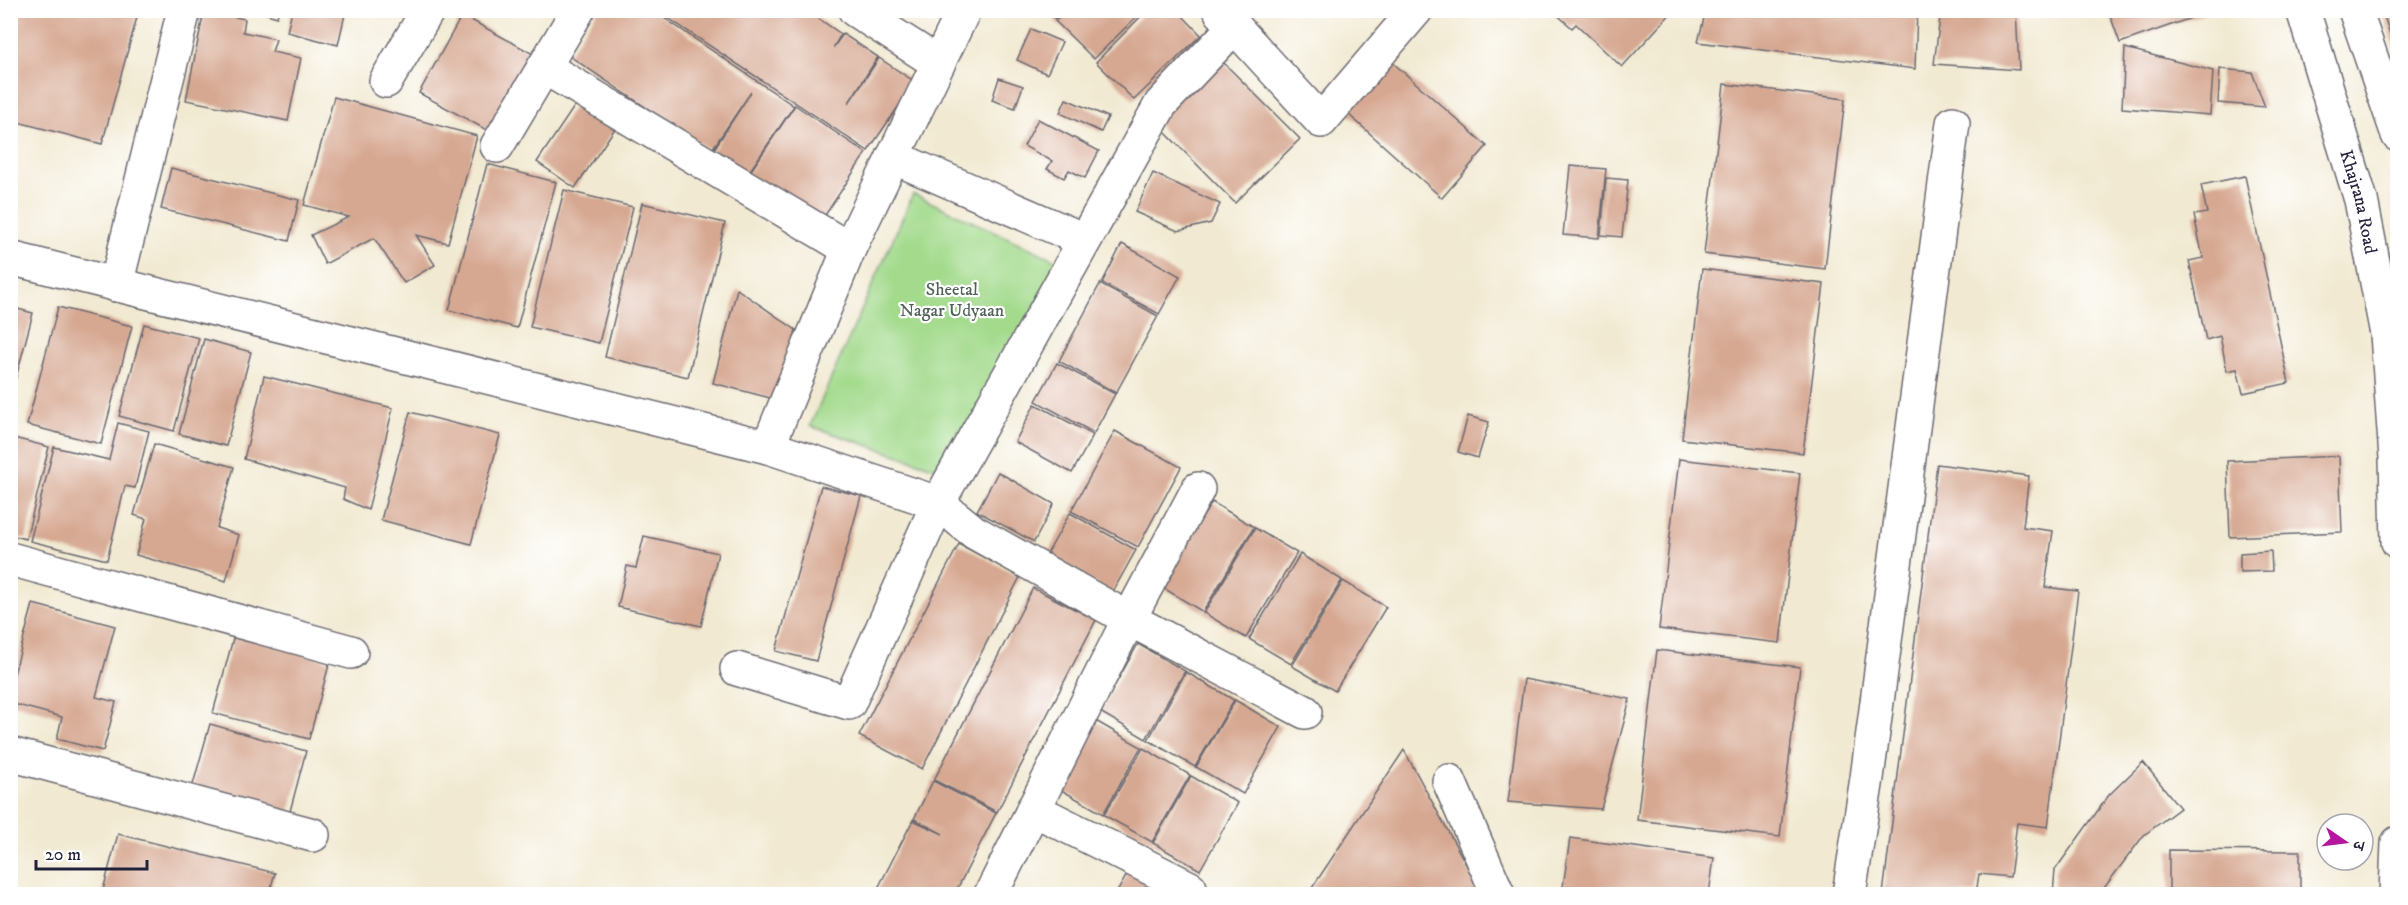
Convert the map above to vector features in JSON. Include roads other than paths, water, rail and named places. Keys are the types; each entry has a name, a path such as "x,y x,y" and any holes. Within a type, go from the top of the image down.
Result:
{"street":[{"path":"116,285 184,10"},
{"path":"386,81 428,10"},
{"path":"497,146 578,10"},
{"path":"855,10 938,63"},
{"path":"768,447 849,249 964,10"},
{"path":"736,669 849,703 938,503 1161,104 1227,18 1321,121 1416,10"},
{"name":"Khajrana Road","path":"2303,10 2361,200 2387,334 2396,458 2397,542"},
{"path":"2355,10 2397,135"},
{"path":"544,67 849,249"},
{"path":"1849,894 1953,123"},
{"path":"893,157 1084,240"},
{"path":"10,258 768,447 938,503 974,532 1129,619 1305,712"},
{"path":"991,894 1129,619 1198,489"},
{"path":"10,559 351,652"},
{"path":"10,754 313,835"},
{"path":"1449,781 1498,894"},
{"path":"1034,809 1190,888"},
{"path":"2396,894 2397,843"}],"park label":[{"name":"Sheetal Nagar Udyaan","path":"952,299"}]}
